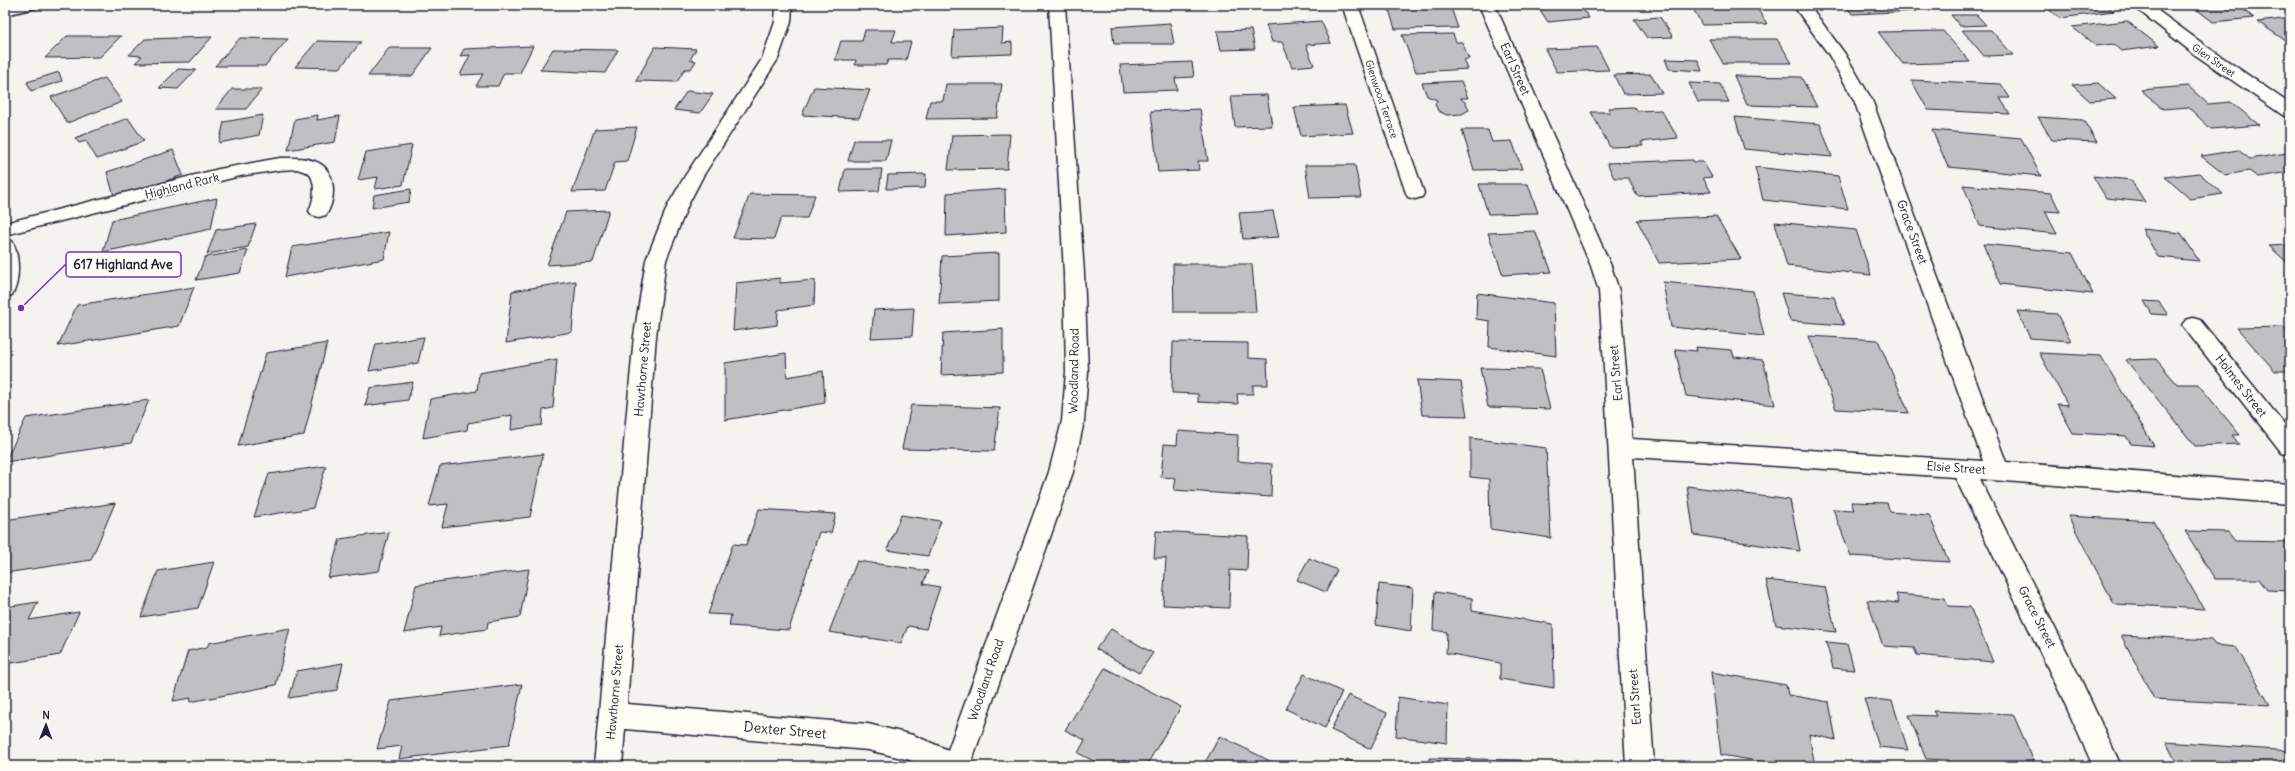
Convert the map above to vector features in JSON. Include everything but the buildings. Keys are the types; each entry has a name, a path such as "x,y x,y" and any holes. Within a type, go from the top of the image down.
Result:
{"street":[{"path":"5,10 30,5"},
{"name":"Hawthorne Street","path":"608,766 645,336 656,260 678,205 694,176 770,59 783,22 784,5"},
{"name":"Woodland Road","path":"956,766 1014,599 1061,472 1073,421 1077,372 1074,273 1056,5"},
{"name":"Glenwood Terrace","path":"1350,5 1415,193"},
{"name":"Earl Street","path":"1487,5 1607,283 1622,447 1629,618 1640,766"},
{"name":"Grace Street","path":"1801,5 1837,54 1864,100 1998,471"},
{"name":"Glen Street","path":"2140,5 2200,50 2290,112"},
{"name":"Highland Park","path":"5,229 229,174 298,163 311,166 319,172 323,188 323,202 319,211"},
{"path":"5,246 8,268 5,290"},
{"name":"Holmes Street","path":"2193,325 2290,447"},
{"name":"Elsie Street","path":"1622,447 1998,471 2290,494"},
{"name":"Grace Street","path":"1963,469 2072,689 2107,766"},
{"name":"Dexter Street","path":"613,715 868,737 913,748 953,766"}],"place":[{"name":"617 Highland Ave","path":"21,308"}]}
